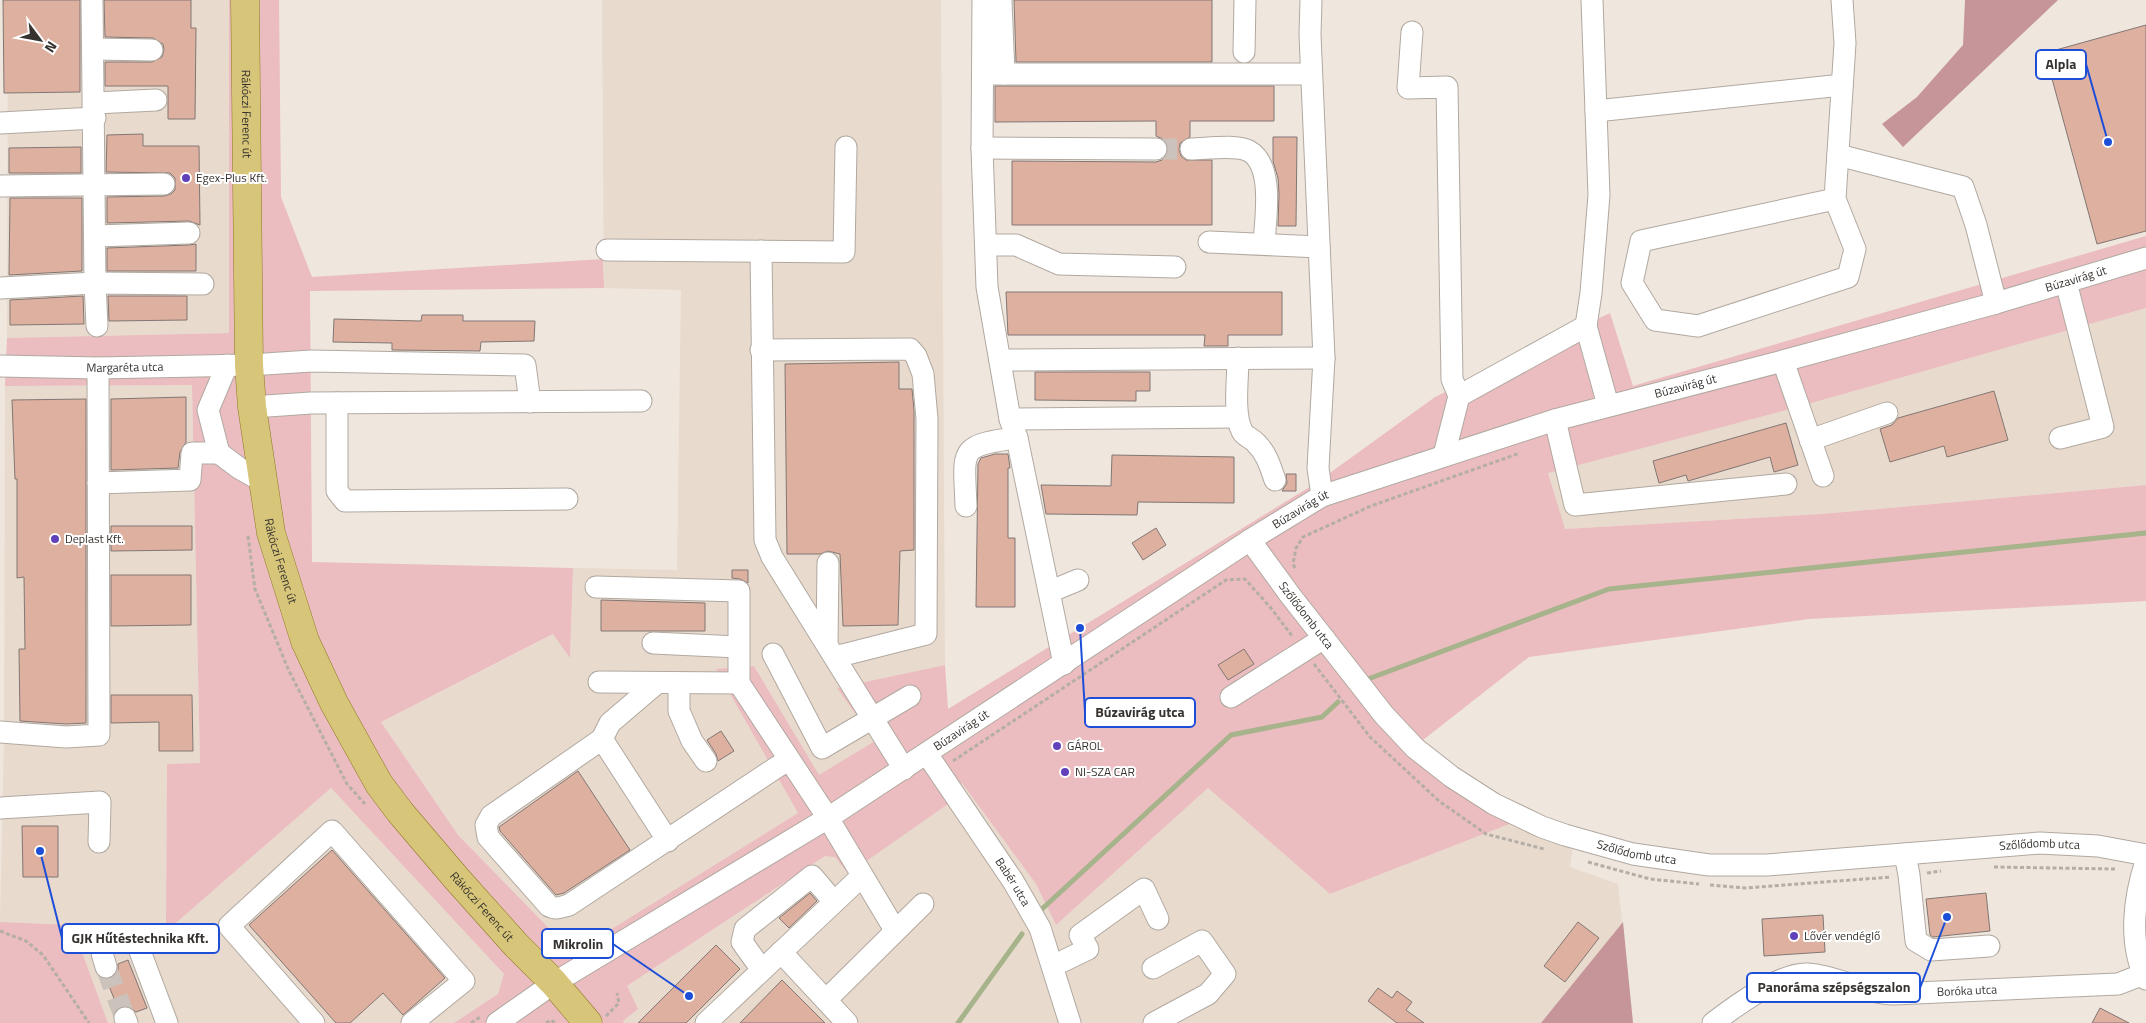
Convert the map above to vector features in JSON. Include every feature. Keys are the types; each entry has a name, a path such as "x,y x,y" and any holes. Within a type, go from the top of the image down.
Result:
{"main road":[{"name":"Rákóczi Ferenc út","path":"245,0 238,365 252,407 271,533 305,641 338,712 379,784 430,849 516,945 596,1020"}],"street":[{"path":"92,0 95,110 95,283 98,326"},
{"path":"983,0 982,148 987,287 1014,429 1064,664"},
{"path":"1001,0 1004,74"},
{"path":"1244,52 1245,0"},
{"path":"1311,0 1312,74 1324,358 1318,468 1322,496"},
{"path":"1592,0 1599,195 1591,293 1586,326 1608,405"},
{"path":"1835,199 1641,241 1632,283 1655,320 1698,326 1848,277 1855,249 1835,199 1845,43 1842,0"},
{"path":"1412,32 1408,88 1448,87 1452,379 1459,396 1444,455"},
{"path":"93,49 152,50"},
{"path":"983,74 1312,74"},
{"path":"1596,111 1842,85"},
{"path":"0,123 156,100"},
{"path":"607,250 844,252 846,147"},
{"path":"982,148 1156,149"},
{"path":"1190,149 1239,148 1250,152 1258,160 1268,190 1264,244"},
{"path":"1838,155 1963,187 1976,225 1996,303"},
{"path":"0,186 164,184"},
{"path":"95,236 189,233"},
{"path":"1209,242 1319,247"},
{"path":"986,245 1016,246 1059,264 1175,267"},
{"path":"760,252 765,540 772,557 904,769"},
{"name":"Búzavirág út","path":"497,1023 554,982 828,818 904,769 932,762 1064,664 1250,540 1322,496 1555,420 1784,361 1996,303 2146,258"},
{"path":"2060,438 2103,427 2066,282"},
{"path":"0,288 95,283 203,284"},
{"path":"1459,396 1586,326"},
{"path":"762,350 910,348 916,356 923,374 927,419 926,634 831,651"},
{"path":"1238,358 1237,417 1244,435 1255,442 1267,456 1275,480"},
{"path":"1000,360 1324,358"},
{"name":"Margaréta utca","path":"0,366 98,368 238,365 311,361 525,365 530,402"},
{"path":"1784,361 1823,476"},
{"path":"219,453 208,410 238,365"},
{"path":"0,732 66,737 99,735 98,368"},
{"path":"252,407 337,403 641,402"},
{"path":"337,403 336,491 345,500 567,499"},
{"path":"1810,440 1887,413"},
{"path":"966,506 965,461 969,451 977,445 1014,429 1237,417"},
{"path":"1555,420 1575,505 1786,484"},
{"path":"98,483 190,480 192,453 219,453 239,468 262,481"},
{"name":"Szőlődomb utca","path":"1250,540 1384,715 1415,748 1452,777 1494,804 1565,836 1634,854 1709,865 1767,865 2040,844 2114,848 2146,855"},
{"path":"828,562 831,651"},
{"path":"1049,592 1078,580"},
{"path":"596,587 739,591 739,682 828,818 895,930"},
{"path":"1231,697 1324,638"},
{"path":"653,644 738,647"},
{"path":"773,654 822,748 910,696"},
{"path":"599,682 739,682"},
{"path":"656,683 610,723 602,738 491,816 486,825 488,837 549,906 554,909 569,904 668,841 789,760"},
{"path":"679,683 679,711 692,740 706,761"},
{"path":"602,738 668,841"},
{"name":"Babér utca","path":"932,762 1018,889 1040,928 1053,966 1065,1021"},
{"path":"0,808 100,802 99,842"},
{"path":"314,1023 229,926 332,831 464,981 412,1023"},
{"path":"1905,854 1916,940 1931,950 1989,946"},
{"path":"2145,976 2135,940 2134,925 2142,873 2146,860"},
{"path":"762,970 742,942 745,929 812,876 834,902"},
{"path":"706,1023 862,876"},
{"path":"1053,966 1088,949 1080,935 1144,889 1158,919"},
{"path":"826,999 923,904"},
{"path":"106,967 102,952 105,943 120,935 135,938 167,1023"},
{"path":"1153,968 1202,941 1225,974 1208,994 1154,1023"},
{"path":"781,952 847,1023"},
{"name":"Boróka utca","path":"1713,1023 1743,1001 1788,977 1799,974 1822,977 1874,992 1894,994 2118,984 2145,976"}],"path":[{"path":"1296,571 1293,564 1296,548 1303,537 1371,506 1521,452"},
{"path":"932,762 1226,580 1245,579 1270,607 1370,738 1439,801"},
{"path":"0,931 26,941 43,956 89,1023"},
{"path":"596,1020 619,1003 617,993"},
{"path":"546,1023 551,1020 554,1023"}],"shaded area":[{"path":"8,0 229,0 229,333 7,338"},
{"path":"229,0 279,0 281,197 312,277 603,259 604,288 310,291 312,562 573,568 570,658 553,634 381,722 458,835 573,953 798,813 716,669 754,666 819,775 875,741 837,688 945,665 948,709 1316,483 1435,397 1610,313 1633,386 2146,236 2146,308 1787,410 1548,473 1565,529 1822,514 2146,485 2146,601 1809,619 1529,657 1423,740 1493,796 1535,814 1330,894 1208,788 1056,925 1036,884 962,783 948,804 848,874 835,857 825,856 627,986 638,1009 623,1021 624,1023 454,1023 498,994 504,974 331,788 169,929 166,923 167,764 200,763 192,385 5,386 7,338 229,333"},
{"path":"602,0 941,0 945,665 838,688 876,741 819,776 754,666 717,669 798,813 573,953 458,835 381,722 554,634 570,658 573,568 677,570 681,290 604,288"},
{"path":"1965,0 2058,0 1903,147 1882,124 1917,97 1963,45"},
{"path":"2146,308 2146,485 1822,514 1564,529 1548,472 1787,410"},
{"path":"192,385 200,763 167,764 166,923 169,929 331,788 504,974 498,994 454,1023 108,1023 72,925 0,922 4,742 5,386"},
{"path":"962,783 1036,884 1056,925 1208,788 1330,894 1535,814 1575,829 1570,867 1618,884 1633,1023 624,1023 623,1021 638,1009 626,987 825,856 835,856 847,874 948,804"},
{"path":"0,922 72,925 108,1023 0,1023"},
{"path":"1623,922 1633,1023 1541,1023"}],"building":[{"path":"3,0 80,0 80,92 4,93"},
{"path":"104,0 191,0 191,28 196,28 195,119 168,119 168,86 105,86 105,62 152,62 162,57 164,50 163,44 153,38 105,37"},
{"path":"1014,0 1212,0 1212,62 1016,62"},
{"path":"2146,25 2146,231 2097,244 2045,53"},
{"path":"995,86 1274,86 1274,121 1190,121 1190,137 1180,143 1179,150 1181,156 1186,160 1212,160 1212,225 1012,225 1012,161 1156,162 1166,156 1168,149 1163,139 1156,136 1156,121 995,122"},
{"name":"Egex-Plus Kft.","path":"143,134 143,146 199,146 200,225 189,221 107,223 107,197 164,196 171,194 175,190 175,178 170,173 106,172 107,135"},
{"path":"1273,137 1297,137 1296,226 1278,226 1279,193 1278,178 1273,161"},
{"path":"81,147 81,173 9,173 9,148"},
{"path":"10,198 82,198 82,271 9,275"},
{"path":"196,244 196,271 107,271 107,248"},
{"path":"1006,292 1282,292 1282,335 1228,335 1228,346 1204,346 1205,335 1008,335"},
{"path":"83,296 84,324 10,325 10,300"},
{"path":"108,296 187,296 187,320 109,321"},
{"path":"422,315 463,315 463,321 535,321 534,341 481,342 480,351 392,350 392,343 333,342 334,319 421,321"},
{"path":"899,362 899,389 912,389 914,410 914,550 900,551 898,625 843,626 840,554 828,551 820,554 787,554 785,364"},
{"path":"1035,372 1150,372 1150,391 1136,391 1136,401 1035,400"},
{"path":"1994,391 2008,440 1947,457 1944,446 1890,462 1880,429 1892,425 1898,418"},
{"path":"186,397 186,442 180,452 178,468 111,470 111,399"},
{"path":"86,399 86,723 66,724 20,721 19,649 25,649 24,577 17,578 17,479 15,479 12,400"},
{"path":"1786,423 1798,465 1774,472 1770,457 1688,481 1686,475 1659,483 1653,461"},
{"path":"995,454 1008,454 1010,468 1008,468 1008,538 1015,538 1015,607 976,607 978,464 981,458"},
{"path":"1112,455 1234,457 1234,503 1138,502 1137,515 1046,514 1041,485 1111,486"},
{"path":"1286,474 1296,474 1296,491 1282,491 1287,483"},
{"path":"111,526 192,526 192,550 111,551"},
{"path":"1156,528 1166,545 1143,560 1132,543"},
{"path":"732,570 748,570 748,583 732,578"},
{"path":"111,575 191,575 191,625 111,626"},
{"path":"601,600 705,603 705,631 601,631"},
{"path":"1244,649 1254,664 1228,680 1218,665"},
{"path":"111,695 192,695 193,751 159,751 159,722 111,723"},
{"path":"721,731 734,751 718,761 707,740"},
{"path":"578,771 630,850 564,893 556,895 500,831 499,827"},
{"path":"22,826 58,826 58,877 23,877"},
{"path":"332,850 445,978 403,1015 383,993 350,1023 336,1023 249,925"},
{"path":"810,893 817,901 789,928 779,918"},
{"path":"1986,893 1990,931 1933,937 1930,935 1926,899"},
{"name":"Lővér vendéglő","path":"1823,915 1825,952 1764,956 1762,919"},
{"path":"1578,922 1599,938 1565,982 1544,966"},
{"path":"716,945 740,969 686,1023 638,1023"},
{"path":"128,960 147,1008 136,1012 127,1006 118,1008 106,979 115,976 118,964"},
{"path":"782,980 825,1023 740,1023"},
{"path":"1378,988 1392,998 1397,991 1412,1002 1406,1010 1424,1023 1397,1023 1368,1001"},
{"path":"2100,1008 2129,1023 2092,1023"}],"waterway":[{"path":"1368,679 1609,589 2146,533"},
{"path":"1042,909 1231,735 1322,717 1338,702"},
{"path":"958,1023 1022,934"}],"tunnel":[{"path":"1156,149 1191,149"},
{"path":"106,967 125,1018"}],"place":[{"name":"Alpla","path":"2108,142"},
{"name":"Egex-Plus Kft.","path":"186,178"},
{"name":"Deplast Kft.","path":"55,539"},
{"name":"Búzavirág utca","path":"1080,628"},
{"name":"GÁROL","path":"1057,746"},
{"name":"NI-SZA CAR","path":"1065,772"},
{"name":"GJK Hűtéstechnika Kft.","path":"40,851"},
{"name":"Panoráma szépségszalon","path":"1947,917"},
{"name":"Lővér vendéglő","path":"1794,936"},
{"name":"Mikrolin","path":"689,996"}]}
